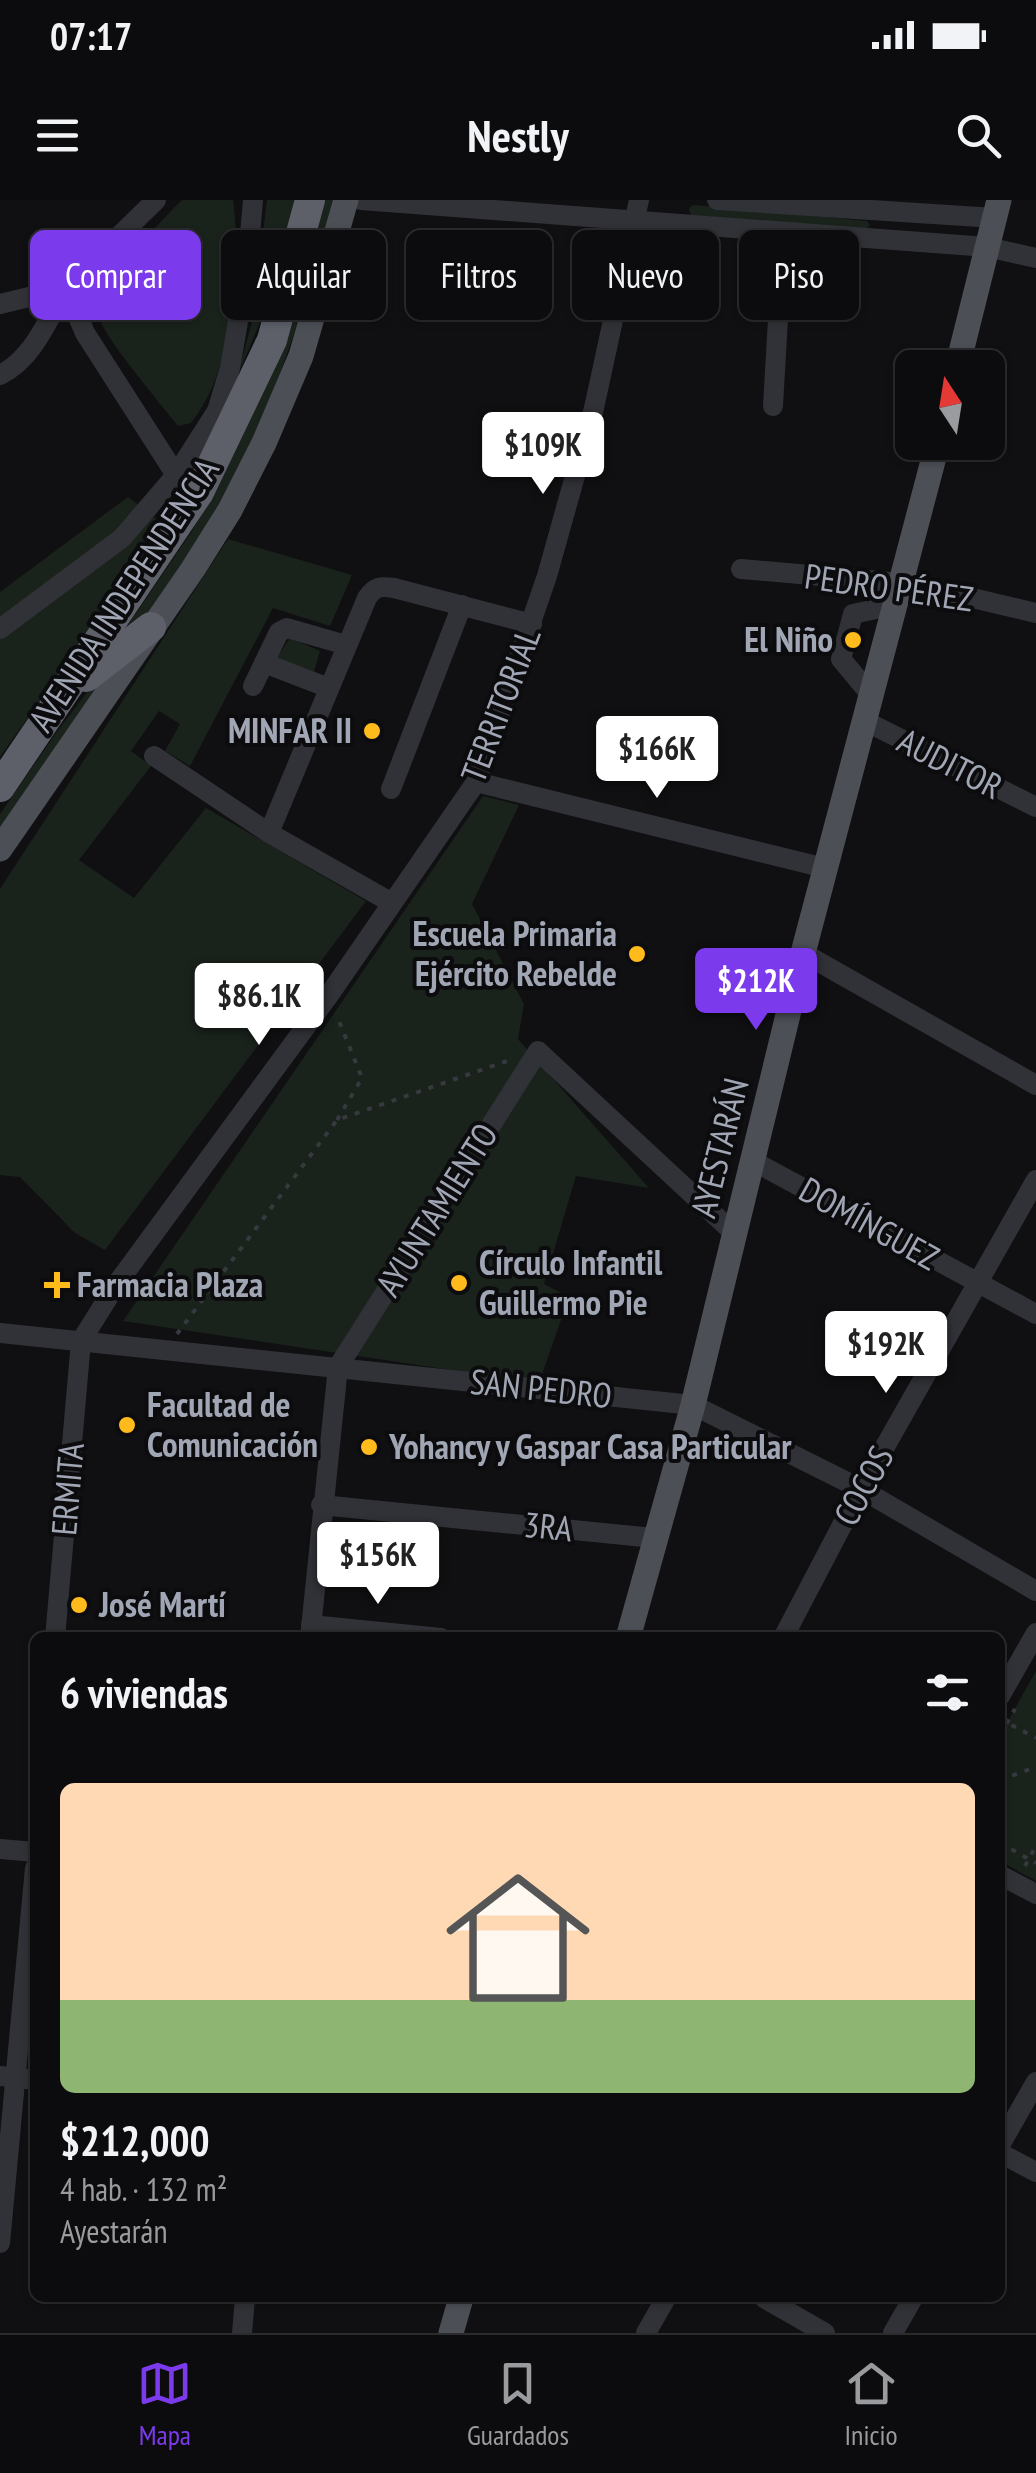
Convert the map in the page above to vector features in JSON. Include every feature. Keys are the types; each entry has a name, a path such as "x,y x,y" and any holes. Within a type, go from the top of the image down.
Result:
{"highway":[{"name":"AVENIDA INDEPENDENCIA","path":"0,787 182,522 214,463 272,340 310,200"},
{"path":"64,694 152,626"}],"main road":[{"name":"AVENIDA INDEPENDENCIA","path":"0,849 218,530 264,443 301,356 346,200"},
{"path":"961,350 997,209"},
{"name":"AYESTARÁN","path":"630,1632 693,1405 803,953 933,460"},
{"path":"451,2333 460,2302"}],"street":[{"path":"125,230 156,200"},
{"path":"0,630 122,538 176,475 217,411 230,368 248,269 254,200"},
{"path":"718,200 997,209"},
{"path":"374,201 638,210 769,230"},
{"name":"TERRITORIAL","path":"81,1340 116,1284 329,995 476,782 532,624 594,408 638,210"},
{"path":"859,237 987,246 1036,258"},
{"path":"0,304 30,297"},
{"path":"0,375 29,351 49,320"},
{"path":"80,320 176,475"},
{"path":"773,406 777,320"},
{"name":"PEDRO PÉREZ","path":"741,569 1036,613"},
{"path":"269,833 372,590 381,586 532,624"},
{"path":"868,708 841,659 853,614 897,594"},
{"path":"392,789 462,606"},
{"path":"253,686 279,632 287,628 346,645"},
{"path":"264,663 329,688"},
{"name":"AUDITOR","path":"868,708 1036,807"},
{"path":"154,756 269,833 392,904"},
{"path":"476,782 826,868"},
{"path":"803,953 1036,1084"},
{"path":"538,1051 734,1234"},
{"name":"AYUNTAMIENTO","path":"310,1631 338,1367 538,1051"},
{"name":"DOMÍNGUEZ","path":"755,1162 1036,1314"},
{"name":"COCOS","path":"787,1632 861,1489 1036,1180"},
{"name":"SAN PEDRO","path":"0,1333 693,1405 861,1489 1036,1591"},
{"name":"ERMITA","path":"56,1632 81,1340"},
{"name":"3RA","path":"321,1505 654,1538"},
{"path":"1005,1687 1036,1633"},
{"path":"0,1849 30,1852"},
{"path":"1008,1879 1036,1894"},
{"path":"0,2242 30,1926"},
{"path":"1005,2136 1036,2082"},
{"path":"1005,2156 1036,2172"},
{"path":"242,2333 245,2302"},
{"path":"646,2333 664,2302"},
{"path":"771,2302 826,2333"},
{"path":"893,2333 912,2302"}],"path":[{"path":"166,1349 337,1120 362,1078 329,995"},
{"path":"337,1120 538,1051"},
{"path":"1005,1721 1036,1738"},
{"path":"1005,1778 1036,1767"},
{"path":"1005,1846 1036,1863"},
{"path":"1008,1879 1029,1859 1036,1846"}],"shaded area":[{"path":"182,200 233,200 236,230 221,230 221,320 230,320 226,347 206,401 191,423 178,426 123,357 100,320 201,320 201,230 154,230"},
{"path":"267,200 297,200 288,230 263,230"},
{"path":"322,200 334,200 325,230 311,230"},
{"path":"693,205 867,221 870,225 866,229 691,215 689,209"},
{"path":"261,320 238,374 252,322"},
{"path":"279,320 298,320 255,435 209,523 157,602 109,653 192,531 227,468"},
{"path":"128,497 164,525 0,757 0,592"},
{"path":"228,539 352,575 330,626 273,608 190,766 165,751 180,724 159,711 131,751 151,766 79,860 134,898 206,808 366,901 105,1250 75,1233 20,1177 0,1175 0,889"},
{"path":"290,638 320,651 314,672 277,658"},
{"path":"112,672 0,831 0,814 56,733 91,687"},
{"path":"483,796 519,805 472,904 524,1004 518,1039 649,1188 576,1176 544,1284 569,1297 539,1383 123,1321"},
{"path":"1036,1671 1036,1881 1005,1864 1005,1726"}],"place":[{"name":"El Niño","path":"853,640"},
{"name":"MINFAR II","path":"372,731"},
{"name":"Escuela Primaria Ejército Rebelde","path":"637,954"},
{"name":"Círculo Infantil Guillermo Pie","path":"459,1283"},
{"name":"Farmacia Plaza","path":"57,1285"},
{"name":"Facultad de Comunicación","path":"127,1425"},
{"name":"Yohancy y Gaspar Casa Particular","path":"369,1447"},
{"name":"José Martí","path":"79,1605"}]}
